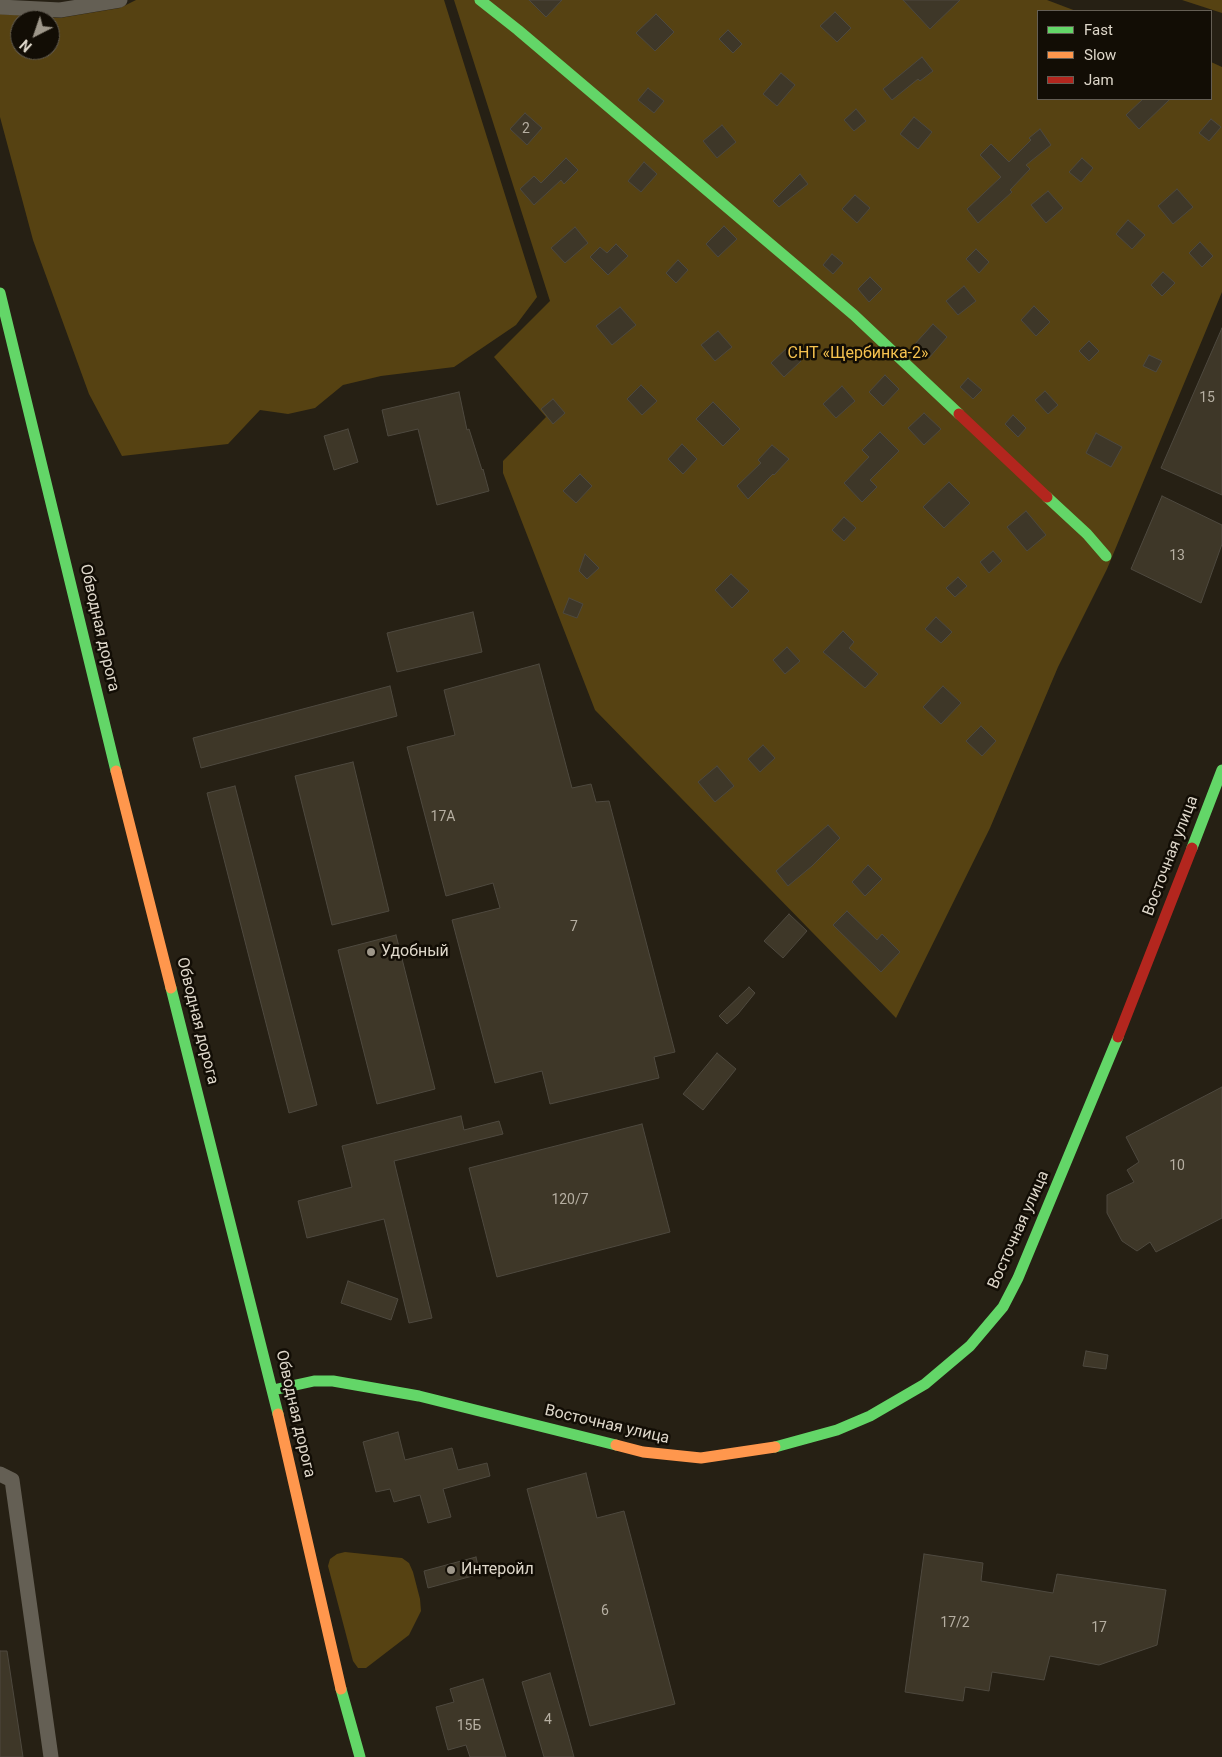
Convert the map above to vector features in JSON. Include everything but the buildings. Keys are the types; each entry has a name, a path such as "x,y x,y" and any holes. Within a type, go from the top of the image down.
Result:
{"street":[{"path":"0,7 60,10 120,0"},
{"path":"480,0 526,36 854,315 1080,527 1106,556"},
{"name":"Обводная дорога","path":"0,293 124,804 273,1390 306,1542 343,1698 360,1757"},
{"name":"Восточная улица","path":"273,1390 314,1381 334,1381 419,1396 643,1452 701,1458 768,1448 837,1430 870,1416 925,1384 970,1346 1003,1307 1018,1278 1132,1003 1222,770"},
{"path":"0,1474 12,1480 51,1757"}],"green space":[{"path":"136,0 444,0 537,297 516,325 454,367 381,376 343,385 315,408 288,414 260,410 228,444 122,456 89,394 33,240 0,117 0,14 10,15 10,60 60,60 60,18 120,8"},
{"name":"СНТ «Щербинка-2»","path":"454,0 1047,0 1073,10 1037,10 1037,100 1212,100 1212,62 1222,67 1222,292 1107,569 1058,667 990,828 896,1018 595,710 503,473 503,461 546,417 494,357 550,301"},
{"path":"1182,0 1222,0 1222,13"},
{"path":"345,1552 402,1558 409,1563 413,1572 420,1599 421,1611 409,1635 366,1668 358,1668 353,1661 328,1566 330,1559 337,1554"}],"traffic: fast":[{"path":"480,0 518,30 854,315 959,414"},
{"path":"0,293 116,771"},
{"path":"1047,497 1087,534 1106,556"},
{"path":"1192,848 1222,770"},
{"path":"171,988 278,1414"},
{"path":"775,1447 837,1430 870,1416 925,1384 970,1346 1003,1307 1018,1278 1118,1037"},
{"path":"273,1390 314,1381 333,1381 419,1396 616,1445"},
{"path":"341,1689 360,1757"}],"traffic: slow":[{"path":"116,771 171,988"},
{"path":"278,1414 341,1689"},
{"path":"616,1445 643,1452 701,1458 775,1447"}],"traffic: jam":[{"path":"959,414 1047,497"},
{"path":"1118,1037 1192,848"}],"place":[{"name":"Удобный","path":"371,952"},
{"name":"Интеройл","path":"451,1570"}]}
